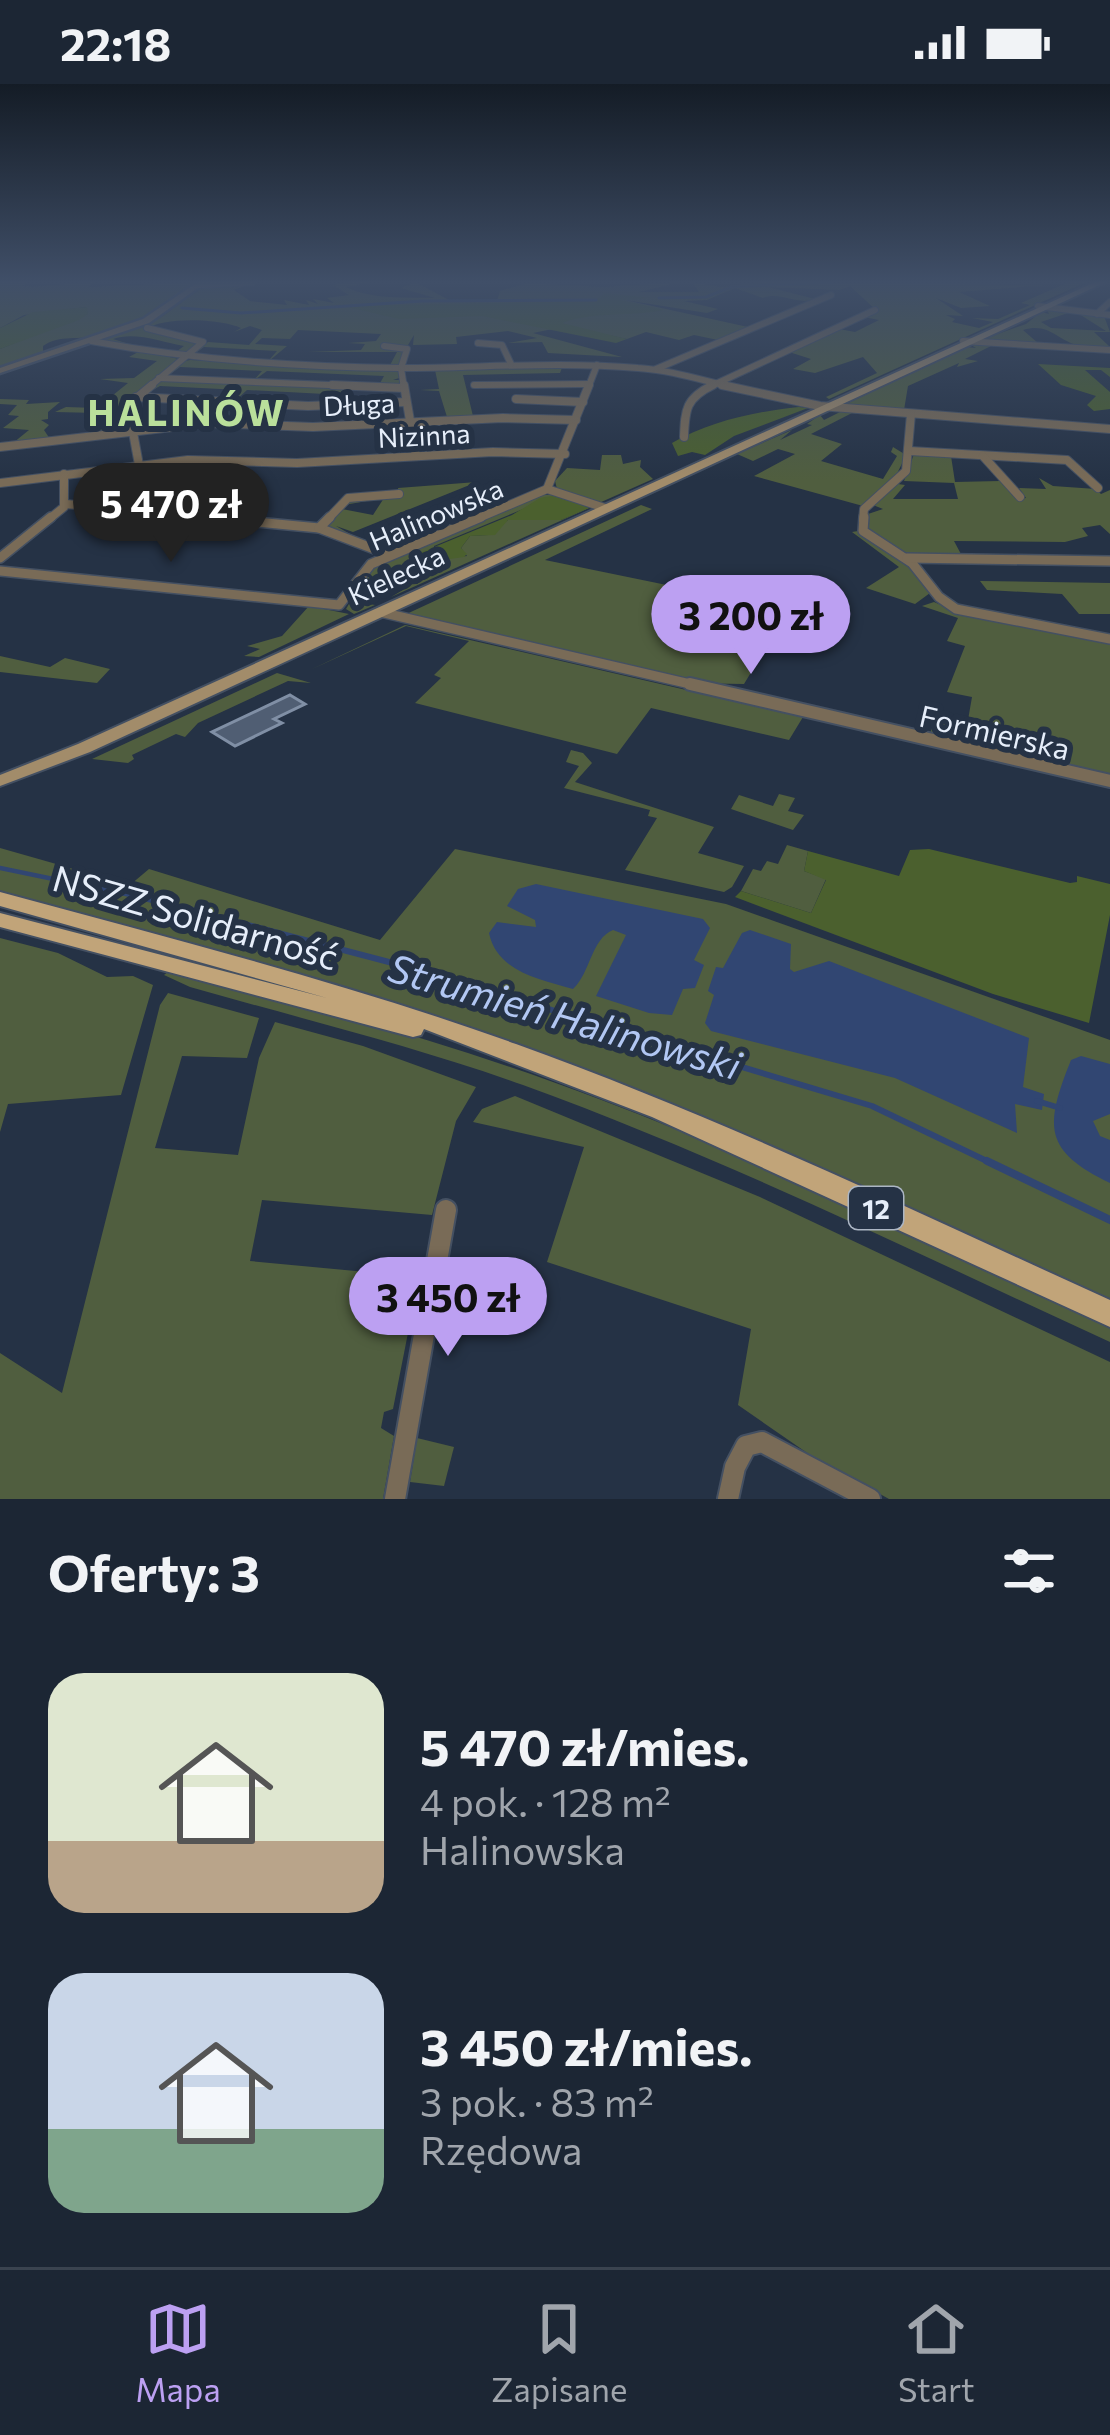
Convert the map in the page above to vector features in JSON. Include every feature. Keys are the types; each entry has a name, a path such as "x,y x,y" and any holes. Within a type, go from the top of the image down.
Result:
{"main road":[{"name":"Kielecka","path":"0,781 65,756 951,348"},
{"name":"Kielecka","path":"0,791 65,756"},
{"name":"NSZZ Solidarność","path":"0,899 406,1014 579,1077 1110,1314"},
{"name":"NSZZ Solidarność","path":"0,920 362,1014 641,1106"}],"street":[{"path":"0,371 67,348"},
{"path":"133,348 185,358 401,368 511,364 656,369 825,406 1110,429"},
{"path":"140,465 127,407 196,348"},
{"path":"406,348 401,368 416,457"},
{"path":"503,348 511,364"},
{"path":"656,369 706,348"},
{"path":"684,436 686,403 716,383 792,348"},
{"path":"597,365 548,489 605,508"},
{"path":"159,378 404,388"},
{"path":"474,385 590,384"},
{"path":"136,397 313,406 406,402"},
{"path":"516,399 583,402"},
{"path":"911,414 906,471 864,508 862,531 905,559 956,609 1110,639"},
{"name":"Długa","path":"0,447 207,423 314,428 576,420"},
{"path":"910,451 1067,460 1097,488"},
{"name":"Nizinna","path":"0,483 198,459 288,463 565,454"},
{"path":"983,456 1020,497"},
{"path":"64,474 67,505"},
{"name":"Halinowska","path":"0,571 338,605 364,569 548,489"},
{"path":"319,528 348,498 399,494"},
{"path":"0,558 67,505 319,528 390,555"},
{"path":"905,559 1110,561"},
{"name":"Formierska","path":"380,612 1110,781"},
{"path":"395,1499 446,1210"},
{"path":"728,1499 741,1454 746,1446 762,1442 870,1499"}],"green space":[{"path":"43,348 43,353 0,369 0,349"},
{"path":"223,348 285,348 269,361 259,360 270,359 277,351"},
{"path":"545,348 589,348 622,357 548,353"},
{"path":"798,348 941,348 829,399 826,397 877,373 863,357 815,373 793,369 811,359 789,352"},
{"path":"965,348 987,348 965,359 978,361 957,367 959,363 908,386 904,410 846,404"},
{"path":"404,349 399,366 389,367 397,352 308,352"},
{"path":"140,351 179,359 123,403 126,430 59,438 101,432 98,413 55,412 66,407 97,408 128,383 100,379 134,378 157,361 129,357"},
{"path":"185,361 398,370 399,378 393,380 399,380 400,386 379,385 384,376 267,371 253,381 262,371 180,367 169,375 349,388 344,395 247,390 232,400 241,390 160,386 144,395"},
{"path":"1038,364 1110,368 1110,377 1101,370 1085,370 1110,392 1110,409 1094,411 1087,405 1096,396 1061,385"},
{"path":"563,365 560,373 463,375 473,416 445,419 417,418 447,417 439,391 420,390 439,389 435,370 408,370"},
{"path":"0,399 29,400 26,404 60,402 48,412 48,419 41,420 49,425 44,430 50,439 13,443 29,430 3,428 19,416 8,415 17,405 0,404"},
{"path":"808,408 734,436 705,455 678,456 672,443 732,419"},
{"path":"842,411 877,415 852,413 811,434 842,444 821,461 883,479 897,456 891,452 893,447 906,455 895,478 863,506 754,476 795,454 778,449 753,461 737,454 812,425 807,424 820,415 824,420"},
{"path":"914,454 951,456 955,482 1000,481 1016,499 1026,498 1019,488 1046,489 1039,478 1053,486 1096,489 1101,494 1110,490 1110,534 1100,525 1082,528 1088,536 1065,542 954,541 962,556 910,555 867,531 868,514 883,509 873,505 898,484 905,485 893,499 958,499 954,483 904,481"},
{"path":"602,455 621,455 623,464 641,460 640,467 653,479 599,503 557,489 555,481 567,468 600,470"},
{"path":"477,482 353,532 336,526 364,542 326,525 342,509 373,515 384,498 344,505 348,500 399,494 398,488"},
{"path":"540,495 557,495 434,546 434,559 467,556 461,548 470,536 488,535 508,520 561,520 585,509 561,497 589,508 391,597 403,590 404,583 418,584 413,573 386,577 363,603 375,605 354,614 346,609 369,570"},
{"path":"557,495 589,508 561,520 508,520 495,535 470,536 461,548 467,554 464,557 421,563 410,557 512,515 540,498"},
{"path":"641,505 652,509 545,560 789,610 744,684 683,683 400,617"},
{"path":"858,531 913,570 930,593 915,604 866,588 899,567 852,532"},
{"path":"980,581 1110,583 1110,614 1079,614 1062,594 987,590"},
{"path":"934,602 957,612 1110,642 1110,775 929,736 937,714 968,720 972,697 947,692 965,646 947,641 958,618 922,606"},
{"path":"309,606 349,614 259,657 244,656 260,649 247,646 282,636"},
{"path":"405,625 803,717 789,740 651,708 617,754 415,703 441,678 434,675 469,641 406,626 310,670"},
{"path":"0,656 50,667 65,658 110,669 97,683 0,672"},
{"path":"277,673 311,683 288,681 198,723 185,737 176,734 132,755 128,763 92,759"},
{"path":"571,750 583,753 592,763 575,782 714,827 698,853 744,866 732,887 724,892 625,870 657,818 648,816 650,810 564,788 579,766 566,762"},
{"path":"779,794 795,798 788,811 804,815 793,830 731,809 739,795 773,806"},
{"path":"787,845 808,851 804,871 826,879 811,913 741,891 753,869 761,871 767,861 778,864"},
{"path":"0,848 130,885 149,869 380,940 455,849 726,904 1110,1040 1110,1304 768,1150 303,979 0,892"},
{"path":"929,849 1070,883 1077,882 1077,876 1110,884 1110,915 1089,1023 993,994 735,897 741,891 811,913 826,880 804,871 808,851 899,876 910,850"},
{"path":"0,938 58,953 107,977 133,976 153,985 121,1095 8,1104 0,1132"},
{"path":"169,971 439,1044 664,1124 1110,1324 1110,1342 819,1207 598,1113 441,1058 190,987 164,975"},
{"path":"168,993 259,1018 247,1058 182,1056 155,1148 238,1155 259,1058 275,1022 363,1046 476,1087 456,1121 432,1215 262,1200 250,1261 419,1277 393,1409 384,1412 381,1428 394,1436 383,1499 0,1499 0,1353 62,1393 160,1005"},
{"path":"515,1096 760,1197 1110,1362 1110,1499 889,1499 813,1457 738,1405 751,1329 547,1262 584,1147 473,1122 482,1109"},
{"path":"417,1438 454,1447 444,1486 410,1482"}],"water":[{"path":"536,884 703,919 710,928 694,960 704,965 695,988 683,989 672,1015 649,1013 596,996 626,935 613,930 600,941 573,989 510,965 489,933 497,922 536,927 535,920 507,906 518,889"},
{"path":"750,930 791,944 790,969 794,972 829,961 1029,1038 1023,1087 1044,1094 1042,1110 1015,1104 1017,1133 895,1078 711,1031 705,1023 716,967 723,968 742,933"},
{"path":"1081,1056 1110,1064 1110,1114 1093,1121 1100,1136 1110,1140 1110,1183 1072,1160 1056,1135 1054,1120 1062,1083 1071,1060"}],"building":[{"path":"290,695 305,704 274,719 282,723 235,746 212,732"}],"waterway":[{"name":"Strumień Halinowski","path":"0,868 142,897"},
{"name":"Strumień Halinowski","path":"133,895 142,897"},
{"name":"Strumień Halinowski","path":"142,897 408,967 872,1106 993,1164"},
{"path":"1037,1101 1060,1108"},
{"name":"Strumień Halinowski","path":"987,1161 1110,1220"}],"district":[{"name":"HALINÓW","path":"187,411"}]}
